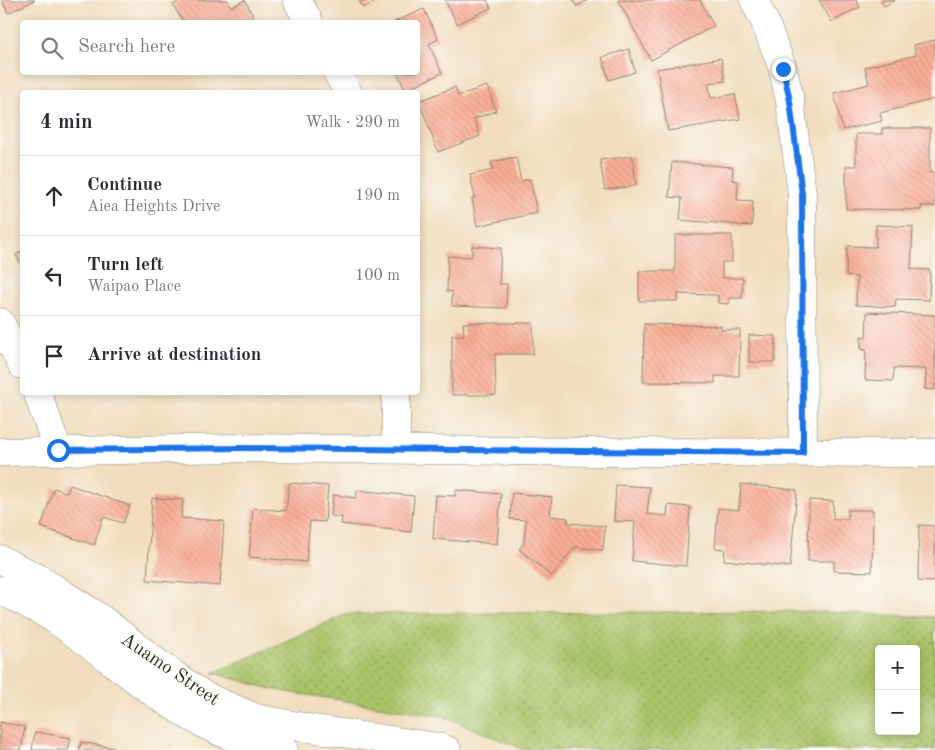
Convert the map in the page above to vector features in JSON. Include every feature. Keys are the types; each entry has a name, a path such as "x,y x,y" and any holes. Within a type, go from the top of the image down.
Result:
{"street":[{"path":"297,0 308,20"},
{"path":"754,0 764,20 785,77 802,194 803,453"},
{"path":"339,75 347,90"},
{"path":"0,322 20,361"},
{"path":"38,395 58,450"},
{"path":"396,395 396,449"},
{"path":"0,452 244,448 935,453"},
{"name":"Auamo Street","path":"0,559 38,578 99,617 163,667 205,696 256,718 447,750"},
{"name":"Auamo Street","path":"0,590 56,620 184,714 210,728 246,741 269,748 284,750"}],"green space":[{"path":"794,611 935,617 935,750 525,750 442,716 275,690 213,673 347,614"}],"building":[{"path":"2,0 35,0 8,13"},
{"path":"181,0 227,0 231,7 245,0 255,20 182,20 173,5"},
{"path":"359,0 380,0 363,8"},
{"path":"445,0 487,0 491,8 457,24"},
{"path":"573,0 588,0 576,6"},
{"path":"618,0 700,0 714,26 651,60"},
{"path":"819,0 856,0 860,7 832,22"},
{"path":"881,0 895,0 884,6"},
{"path":"424,9 438,39 429,44 442,73 405,90 398,75 420,75 420,20 399,20"},
{"path":"935,40 935,99 880,113 882,121 843,130 834,93 869,84 865,67 916,55 914,45"},
{"path":"629,49 635,72 609,80 602,57"},
{"path":"721,58 725,81 708,83 711,98 735,94 740,119 668,131 657,69"},
{"path":"487,86 496,111 474,119 480,136 438,152 420,101 455,87 458,96"},
{"path":"882,128 930,128 930,173 935,173 935,206 921,206 921,210 846,209 846,166 856,166 856,134 882,134"},
{"path":"633,156 636,186 605,190 600,160"},
{"path":"516,157 521,181 530,179 537,213 477,226 472,198 475,198 470,175 493,170 491,162"},
{"path":"672,162 733,167 732,180 738,181 737,200 753,201 752,226 680,220 682,198 669,197"},
{"path":"876,225 913,227 911,269 930,270 929,300 896,299 895,307 856,305 857,277 846,276 847,246 876,247"},
{"path":"675,235 732,235 732,262 722,262 722,278 743,278 742,298 729,298 729,304 718,303 718,295 678,294 678,301 639,301 639,271 675,271"},
{"path":"472,246 501,248 499,284 507,284 506,308 452,306 452,291 447,292 448,256 472,257"},
{"path":"20,252 20,263 16,255"},
{"path":"867,312 935,315 935,390 925,389 926,369 894,368 893,381 865,380 866,350 861,349 861,336 866,337"},
{"path":"463,323 533,323 533,354 495,354 496,395 452,395 452,335 464,335"},
{"path":"644,324 721,326 721,330 740,330 739,376 715,376 715,383 643,382"},
{"path":"749,335 776,336 775,362 749,362"},
{"path":"289,483 328,486 325,522 310,521 306,562 249,557 253,508 286,511"},
{"path":"741,484 797,490 790,567 724,560 725,549 715,548 718,508 739,510"},
{"path":"70,485 130,506 123,523 103,517 94,545 41,527 54,488 67,493"},
{"path":"616,485 650,487 647,514 667,516 668,505 690,507 686,566 632,561 635,522 614,521"},
{"path":"357,490 414,496 411,532 341,524 342,517 331,516 333,495 356,498"},
{"path":"455,490 501,494 497,544 433,539 436,495 455,496"},
{"path":"512,493 552,497 550,516 568,518 568,523 605,526 603,550 575,547 552,576 519,549 524,543 526,520 510,519"},
{"path":"152,498 183,500 181,518 224,521 220,586 147,580"},
{"path":"809,500 833,501 833,519 848,519 848,510 873,510 872,572 834,571 834,561 808,561"},
{"path":"919,525 935,526 935,582 918,581"},
{"path":"0,722 25,727 21,750 0,750"},
{"path":"35,732 71,738 68,750 32,750"},
{"path":"81,742 114,748 113,750 79,750"}],"route":[{"path":"58,450 244,448 803,453 802,194 790,101 783,69"}]}
